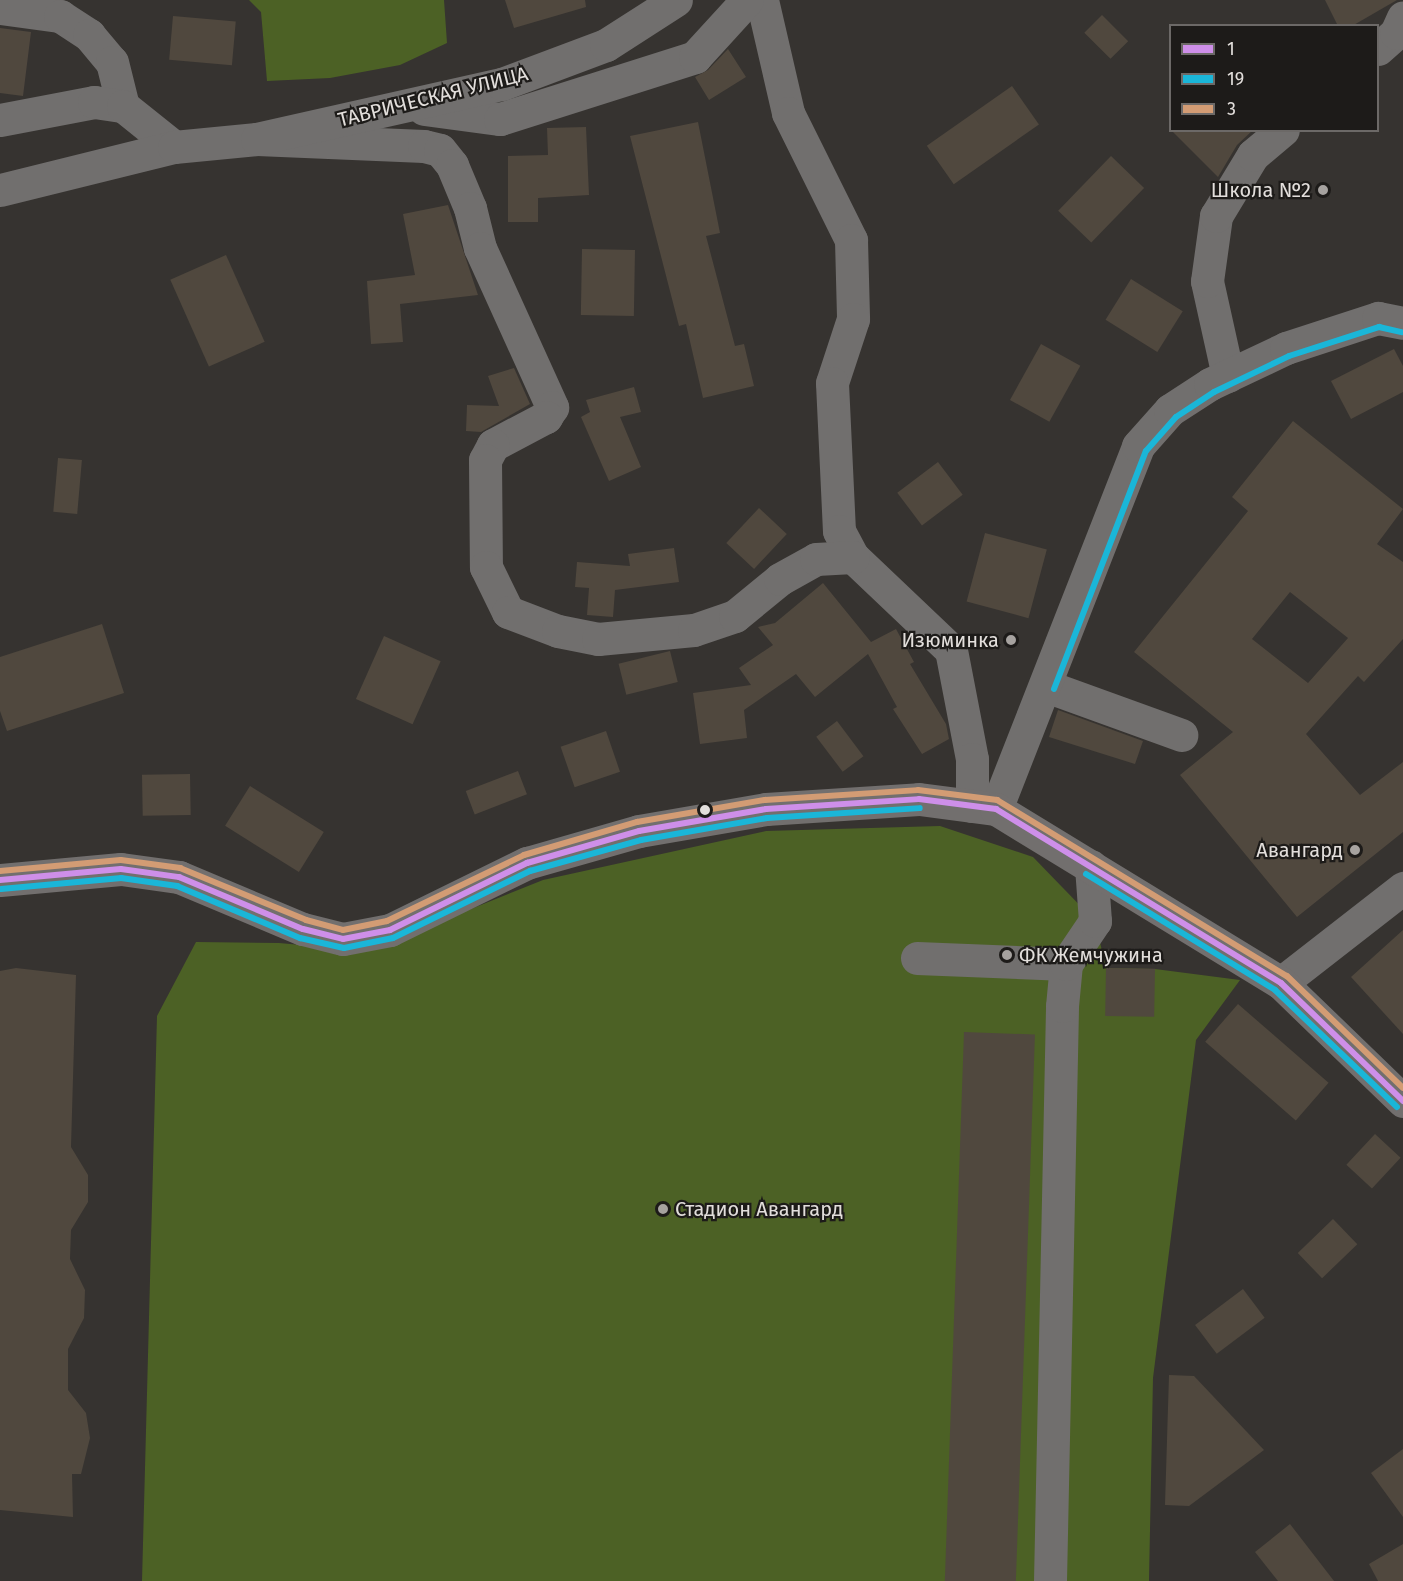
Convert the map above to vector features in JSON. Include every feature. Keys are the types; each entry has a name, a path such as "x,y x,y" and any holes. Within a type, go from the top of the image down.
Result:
{"main road":[{"path":"0,880 121,869 179,877 303,929 343,939 390,930 527,863 639,831 766,809 919,799 984,807 1091,866 1281,983 1403,1101"}],"street":[{"name":"ТАВРИЧЕСКАЯ УЛИЦА","path":"0,190 174,147 257,139 502,84 606,45 676,0"},
{"path":"402,106 500,119 585,93 695,57 747,0"},
{"path":"762,0 788,113 851,240 853,319 832,383 839,531 853,557 951,650 972,759 984,807"},
{"path":"0,8 60,16 89,35 112,62 123,106"},
{"path":"1379,48 1396,33 1403,17"},
{"path":"0,120 94,102 123,106 174,147"},
{"path":"1228,376 1207,281 1216,216 1253,154 1280,132"},
{"path":"257,139 424,146 440,150 452,165 470,208 480,248 552,407 546,417 493,445 485,460 486,567 508,612 558,631 598,639 694,630 735,616 780,579 816,559 853,557"},
{"path":"984,807 1046,686 1138,446 1170,410 1228,376 1286,348 1377,318 1403,322"},
{"path":"1046,686 1180,735"},
{"path":"1050,1581 1062,1006 1066,964 1095,921 1091,866"},
{"path":"1281,983 1403,888"},
{"path":"917,957 1066,964"}],"green space":[{"path":"249,0 444,0 447,43 400,65 330,78 267,81 261,12"},
{"name":"Стадион Авангард","path":"940,826 1033,857 1095,921 1106,968 1155,969 1240,980 1196,1040 1153,1378 1149,1581 142,1581 157,1016 196,942 279,943 367,951 543,880 766,831"}],"building":[{"path":"505,0 585,0 586,7 514,28"},
{"path":"1325,0 1397,0 1355,24 1337,24"},
{"path":"1102,15 1128,41 1110,59 1084,33"},
{"path":"173,16 236,21 232,65 169,60"},
{"path":"0,28 31,32 23,96 0,93"},
{"path":"728,49 746,77 709,100 695,77 708,70"},
{"path":"1012,86 1039,125 954,184 927,146"},
{"path":"698,122 720,233 706,236 735,346 744,344 754,386 703,398 686,324 679,326 630,136"},
{"path":"586,127 589,195 538,198 538,222 508,222 508,156 548,155 547,128"},
{"path":"1173,132 1251,132 1237,145 1218,177"},
{"path":"1111,156 1144,188 1091,243 1058,211"},
{"path":"448,205 478,295 400,304 403,342 371,344 367,281 415,275 403,214"},
{"path":"582,249 635,250 634,316 581,315"},
{"path":"226,255 265,342 209,367 170,280"},
{"path":"1131,279 1183,311 1157,352 1106,320"},
{"path":"1041,344 1080,366 1049,422 1010,400"},
{"path":"1394,349 1403,366 1403,392 1351,419 1331,381"},
{"path":"514,368 530,404 481,432 466,431 467,405 499,406 488,376"},
{"path":"634,387 641,412 620,417 641,467 609,481 581,417 590,412 586,400"},
{"path":"1293,421 1403,509 1377,544 1403,562 1403,639 1364,682 1358,676 1306,734 1360,795 1403,762 1403,832 1297,917 1180,775 1233,732 1134,652 1248,511 1232,497","holes":["1290,592 1348,638 1308,683 1252,639"]},
{"path":"58,458 82,460 77,514 53,512"},
{"path":"938,462 963,495 922,525 897,493"},
{"path":"759,508 787,534 754,569 726,543"},
{"path":"985,533 1047,550 1028,618 967,602"},
{"path":"674,548 679,582 615,590 613,617 587,615 589,588 575,587 577,562 630,566 628,554"},
{"path":"823,583 871,642 896,629 914,662 910,664 946,724 949,739 922,754 893,709 897,707 868,654 815,697 796,674 744,710 747,738 700,744 693,693 751,685 739,668 773,645 758,627 775,623"},
{"path":"102,624 124,693 7,731 0,711 0,657"},
{"path":"384,636 441,661 413,724 356,699"},
{"path":"670,651 678,682 626,695 619,664"},
{"path":"1058,710 1143,741 1135,764 1049,737"},
{"path":"837,721 863,756 843,772 816,737"},
{"path":"606,731 620,772 575,787 561,747"},
{"path":"518,771 527,794 475,814 466,791"},
{"path":"190,774 191,815 143,816 142,775"},
{"path":"250,786 324,832 299,872 225,826"},
{"path":"1403,930 1403,1034 1351,977"},
{"path":"16,968 76,975 71,1147 88,1175 88,1202 71,1230 70,1259 85,1290 84,1318 68,1349 68,1390 86,1413 90,1438 81,1474 72,1474 73,1517 0,1510 0,971"},
{"path":"1106,968 1155,969 1154,1017 1105,1016"},
{"path":"1238,1004 1329,1083 1296,1120 1205,1042"},
{"path":"964,1032 1035,1034 1016,1581 945,1581"},
{"path":"1375,1134 1401,1158 1372,1189 1346,1165"},
{"path":"1333,1219 1357,1244 1322,1278 1298,1253"},
{"path":"1243,1289 1265,1318 1217,1354 1195,1325"},
{"path":"1169,1375 1194,1376 1264,1450 1189,1506 1165,1505"},
{"path":"1403,1449 1403,1517 1371,1473"},
{"path":"1290,1524 1334,1581 1278,1581 1255,1552"},
{"path":"1403,1544 1403,1581 1378,1581 1369,1564"}],"transit line":[{"name":"19","path":"1054,689 1146,451 1176,417 1214,392 1289,356 1379,327 1401,332"},
{"name":"3","path":"0,871 121,860 180,868 306,920 343,930 387,921 524,855 637,822 765,800 918,790 997,800 1287,976 1403,1088"},
{"name":"1","path":"0,880 121,869 179,877 303,929 343,939 390,930 527,863 639,831 766,809 919,799 996,809 1281,983 1403,1101"},
{"name":"19","path":"1,889 121,878 177,886 300,938 344,948 393,938 530,871 641,840 767,818 920,808"},
{"name":"19","path":"1086,874 1275,990 1397,1107"}],"place":[{"name":"Школа №2","path":"1323,190"},
{"name":"Изюминка","path":"1011,640"},
{"name":"Авангард","path":"1355,850"},
{"name":"ФК Жемчужина","path":"1007,955"},
{"name":"Стадион Авангард","path":"663,1209"}]}
